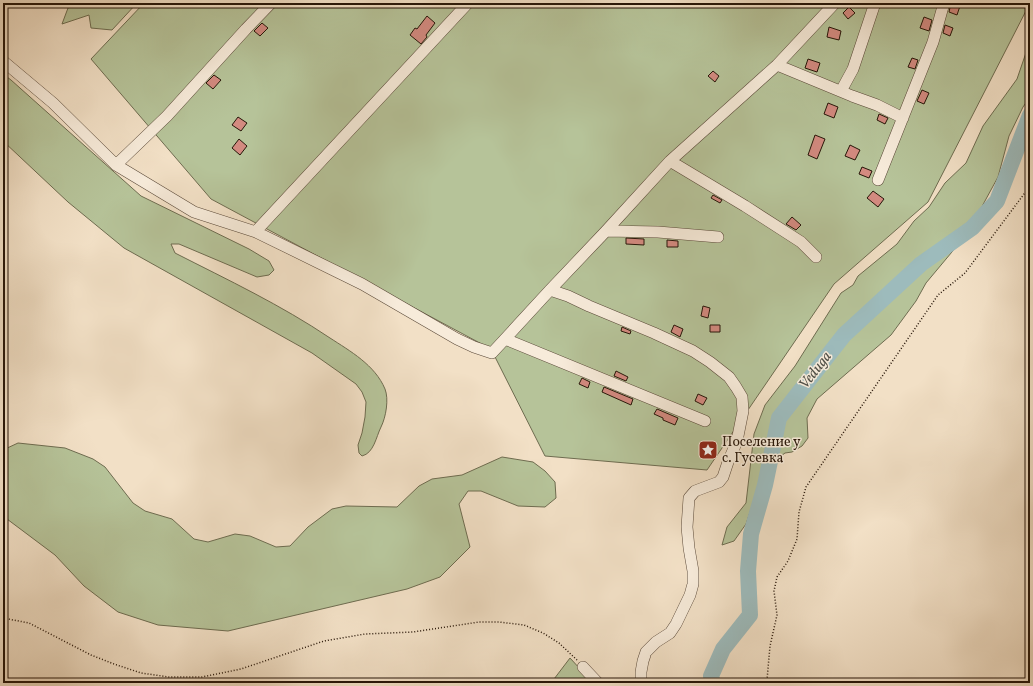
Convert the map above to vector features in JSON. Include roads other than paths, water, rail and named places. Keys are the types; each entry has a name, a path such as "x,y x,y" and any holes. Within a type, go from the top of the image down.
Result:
{"street":[{"path":"116,166 167,116 271,3"},
{"path":"256,232 468,3"},
{"path":"3,61 53,102 116,166 194,212 256,232 362,284 462,342 492,353 670,161 777,65 835,3"},
{"path":"841,91 853,70 875,3"},
{"path":"878,180 933,42 944,3"},
{"path":"777,65 877,105 903,118"},
{"path":"670,161 745,206 800,242 816,257"},
{"path":"606,231 658,232 718,237"},
{"path":"550,290 568,296 693,351 710,362 729,378 742,397 743,411 737,441 723,477 719,482 695,491 689,498 687,527 693,571 693,584 690,595 670,633 656,642 646,652 642,666 641,683"},
{"path":"506,339 705,421"},
{"path":"583,666 598,683"}],"waterway":[{"name":"Veduga","path":"713,683 711,676 723,649 750,615 748,571 751,534 765,485 779,418 844,335 921,264 972,228 997,201 1030,115"}],"place":[{"name":"Поселение у с. Гусевка","path":"708,450"}]}
